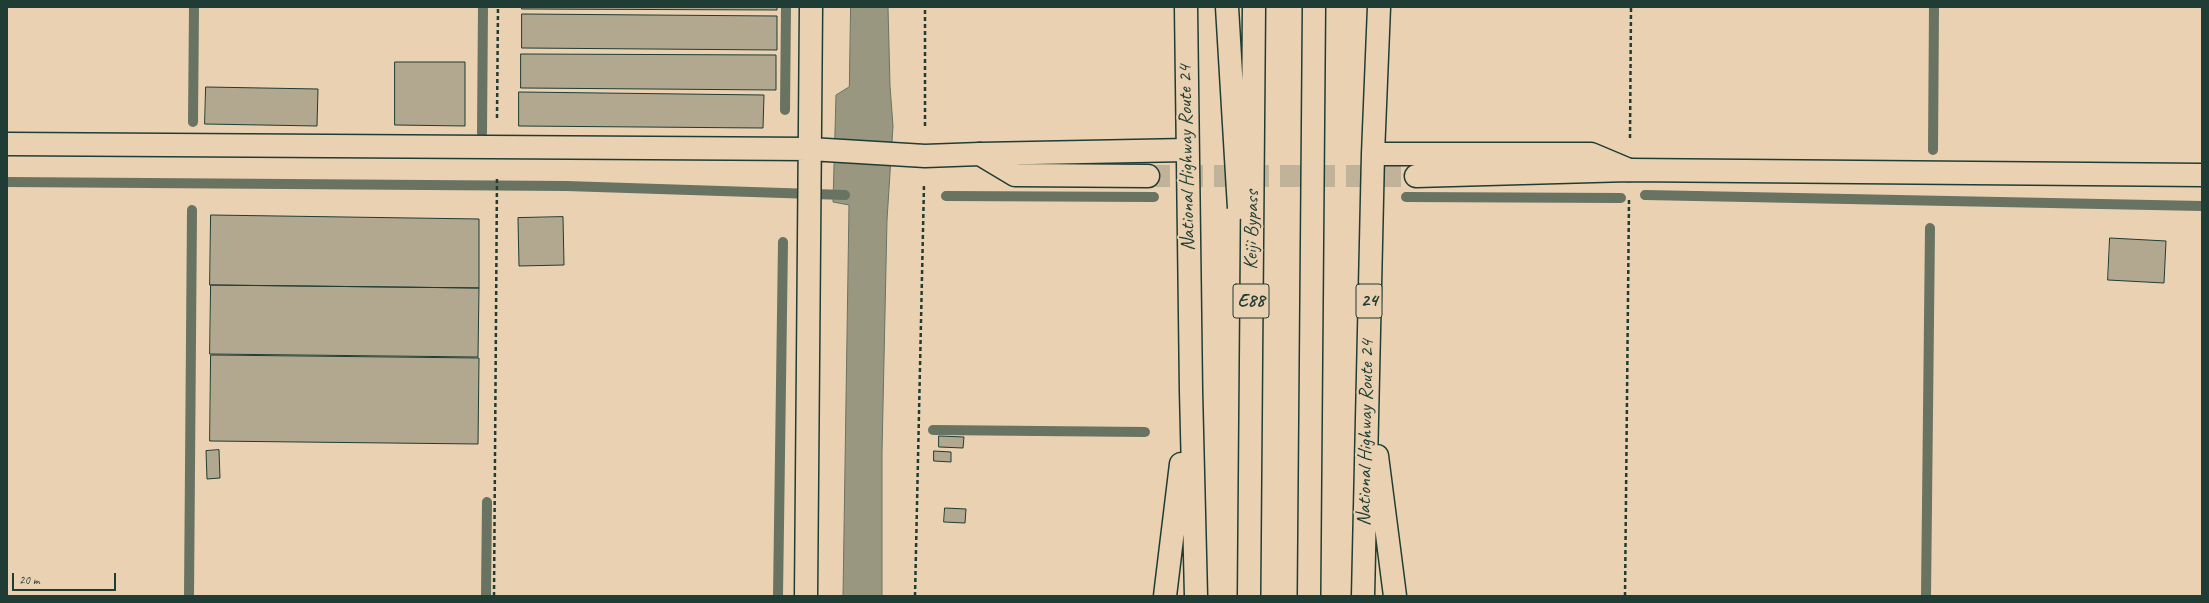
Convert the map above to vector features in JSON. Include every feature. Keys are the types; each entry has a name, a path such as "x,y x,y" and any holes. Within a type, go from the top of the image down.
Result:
{"main road":[{"path":"806,596 812,7"},
{"name":"National Highway Route 24","path":"1186,7 1191,391 1196,596"},
{"path":"1227,7 1250,399"},
{"name":"Keiji Bypass","path":"1249,596 1254,7"},
{"path":"1309,596 1314,7"},
{"name":"National Highway Route 24","path":"1363,596 1373,154 1379,7"},
{"path":"7,144 497,147 810,160 914,155 1187,150"},
{"path":"980,154 1015,175 1148,176"},
{"path":"1373,154 1591,154 1629,170"},
{"path":"1416,176 1629,170 2202,175"},
{"path":"1367,386 1395,596"},
{"path":"1165,596 1191,391"}],"path":[{"path":"497,147 498,7"},
{"path":"915,596 914,155 925,7"},
{"path":"1625,596 1631,7"},
{"path":"494,596 496,170"}],"shaded area":[{"path":"851,7 888,7 890,86 893,126 887,220 882,452 882,596 843,596 849,205 833,202 836,95 849,87"}],"building":[{"path":"522,7 777,7 777,10 522,9"},
{"path":"522,14 777,16 777,50 522,48"},
{"path":"521,54 776,55 776,90 521,88"},
{"path":"395,62 465,62 465,126 395,125"},
{"path":"206,87 318,89 317,126 205,124"},
{"path":"519,92 764,95 763,128 519,126"},
{"path":"211,215 479,219 479,288 210,285"},
{"path":"563,217 564,265 519,266 518,218"},
{"path":"2110,238 2166,241 2164,283 2108,280"},
{"path":"211,285 479,288 478,357 210,354"},
{"path":"211,355 479,358 478,444 210,441"},
{"path":"939,436 964,437 963,448 939,447"},
{"path":"219,450 220,478 207,479 206,451"},
{"path":"934,451 951,452 951,462 934,461"},
{"path":"945,508 966,509 965,523 944,522"}],"waterway":[{"path":"193,122 194,7"},
{"path":"482,133 483,7"},
{"path":"785,110 786,7"},
{"path":"1933,150 1934,7"},
{"path":"7,182 566,186 845,195"},
{"path":"1645,195 2202,206"},
{"path":"946,196 1154,197"},
{"path":"1406,197 1621,198"},
{"path":"189,596 192,210"},
{"path":"1926,596 1930,228"},
{"path":"778,596 783,242"},
{"path":"933,430 1145,432"},
{"path":"486,596 487,502"}],"tunnel":[{"path":"1148,176 1416,176"}]}
